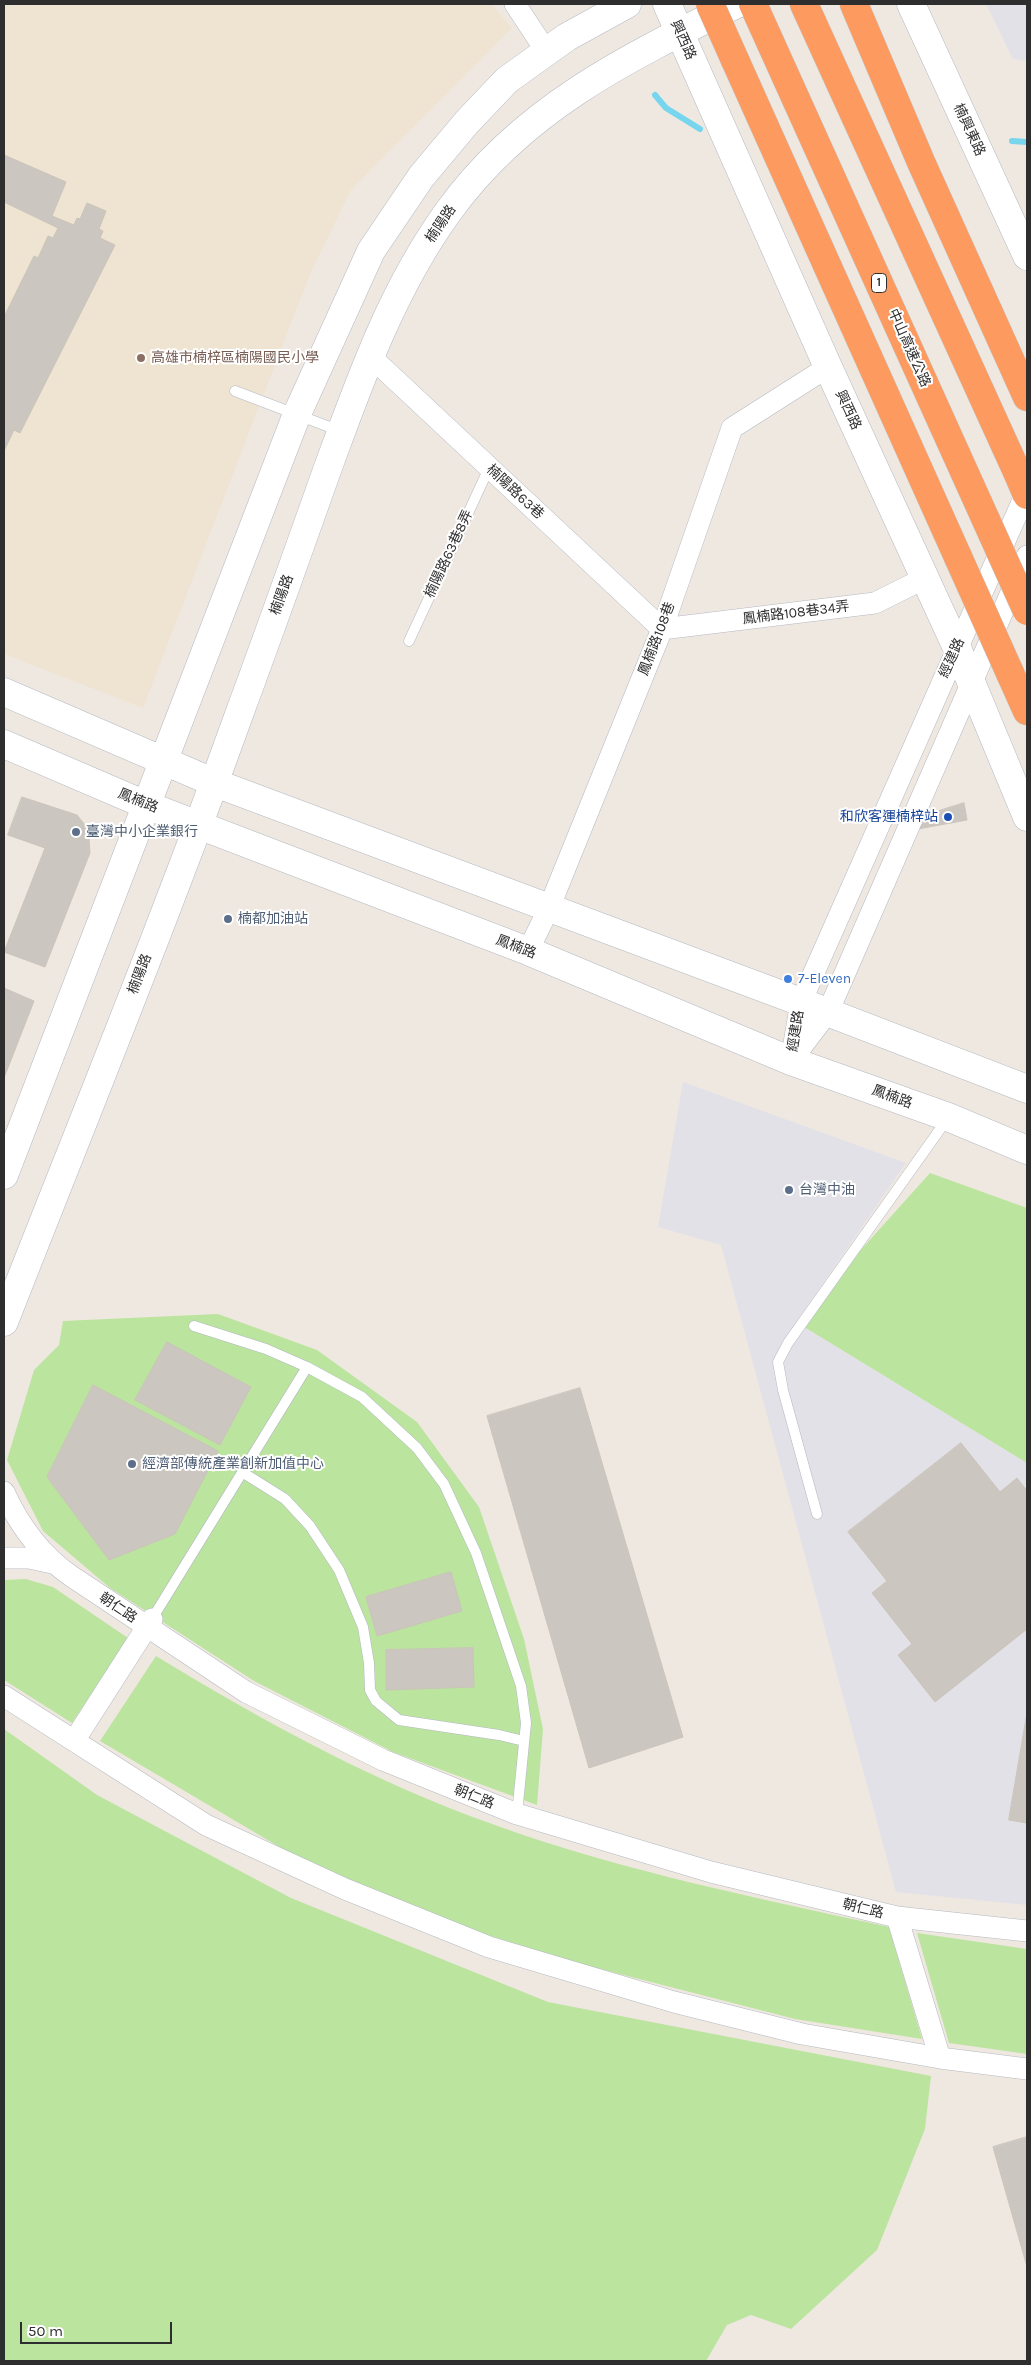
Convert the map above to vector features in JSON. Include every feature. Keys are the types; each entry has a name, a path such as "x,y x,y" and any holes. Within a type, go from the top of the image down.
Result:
{"highway":[{"path":"710,4 1027,711"},
{"name":"中山高速公路","path":"753,4 1027,611"},
{"path":"854,4 925,171 1027,397"},
{"path":"809,14 1024,486"}],"street":[{"path":"515,4 546,51"},
{"path":"4,1175 297,414 371,251 393,215 421,176 467,122 508,80 546,51 627,4"},
{"name":"興西路","path":"667,4 828,367 957,648 1027,818"},
{"name":"楠陽路","path":"4,1322 215,783 369,355 408,276 448,212 478,174 523,129 550,108 593,80 680,32 737,4"},
{"name":"楠興東路","path":"911,4 1027,256"},
{"name":"楠陽路63巷","path":"369,355 662,630"},
{"name":"鳳楠路108巷","path":"528,951 549,908 662,630 732,428 828,367"},
{"name":"經建路","path":"791,1061 801,1002 957,648 1024,486"},
{"name":"經建路","path":"791,1061 828,1012 1027,556"},
{"name":"鳳楠路108巷34弄","path":"662,630 874,603 925,578"},
{"path":"4,692 215,783 828,1012 1027,1089"},
{"name":"鳳楠路","path":"4,744 146,805 528,951 791,1061 948,1118 1027,1150"},
{"name":"朝仁路","path":"4,1492 22,1525 52,1563 150,1623 246,1692 383,1760 516,1814 711,1872 897,1917 1027,1931"},
{"path":"4,1558 29,1558 52,1563"},
{"path":"74,1741 150,1623"},
{"path":"4,1696 206,1825 345,1889 489,1947 674,2002 802,2034 940,2058 1027,2069"},
{"path":"897,1917 940,2058"}],"lane":[{"path":"235,391 341,431"},
{"name":"楠陽路63巷8弄","path":"409,641 489,468"},
{"path":"817,1514 783,1390 778,1362 788,1343 948,1118"},
{"path":"194,1326 266,1349 307,1367 362,1397 416,1448 444,1484 476,1553 521,1686 526,1723 516,1814"},
{"path":"150,1623 307,1367"},
{"path":"242,1472 285,1499 310,1526 339,1570 363,1627 369,1663 370,1690 376,1701 399,1720 499,1735 524,1741"}],"shaded area":[{"name":"高雄市楠梓區楠陽國民小學","path":"4,4 491,4 512,28 351,190 310,274 143,708 4,654"},
{"path":"986,4 1027,4 1027,61 1013,59"},
{"path":"683,1082 906,1163 796,1322 1027,1463 1027,1905 896,1892 721,1245 658,1227"}],"green space":[{"path":"930,1173 1027,1208 1027,1463 796,1322"},
{"name":"經濟部傳統產業創新加值中心","path":"218,1314 317,1350 417,1422 479,1507 524,1639 543,1729 537,1805 393,1752 254,1681 110,1588 43,1531 7,1460 34,1370 59,1345 63,1321"},
{"path":"26,1579 53,1587 128,1638 72,1723 4,1680 4,1580"},
{"path":"156,1656 321,1750 407,1790 495,1825 641,1870 889,1927 922,2039 795,2019 577,1963 478,1932 369,1889 288,1852 100,1741"},
{"path":"4,1729 97,1795 291,1898 548,2002 931,2076 925,2129 877,2250 791,2329 751,2315 727,2325 706,2361 4,2361"},
{"path":"917,1933 1027,1949 1027,2054 949,2043"}],"building":[{"path":"4,155 66,182 52,216 74,225 77,218 80,219 87,203 106,211 99,229 103,231 100,238 115,245 20,433 14,430 4,451 4,317 34,256 38,258 48,236 53,238 58,228 4,202"},
{"path":"22,797 77,815 85,825 89,839 90,853 45,967 4,952 45,848 8,835"},
{"name":"和欣客運楠梓站","path":"964,803 967,820 918,829 932,813"},
{"path":"4,988 34,1001 4,1078"},
{"name":"經濟部傳統產業創新加值中心","path":"167,1342 251,1387 220,1445 135,1400"},
{"name":"經濟部傳統產業創新加值中心","path":"93,1385 218,1451 175,1534 109,1560 47,1477"},
{"path":"580,1388 683,1737 589,1768 487,1416"},
{"path":"961,1443 1000,1492 1017,1478 1027,1491 1027,1629 935,1702 898,1655 912,1644 872,1593 887,1581 848,1532"},
{"path":"451,1572 462,1611 377,1636 366,1597"},
{"path":"473,1648 474,1687 386,1690 386,1650"},
{"path":"1027,1713 1027,1823 1009,1820"},
{"path":"1027,2137 1027,2267 993,2147"}],"waterway":[{"path":"655,95 666,108 700,129"},
{"path":"1012,141 1027,142"}],"place":[{"name":"高雄市楠梓區楠陽國民小學","path":"141,358"},
{"name":"和欣客運楠梓站","path":"948,817"},
{"name":"臺灣中小企業銀行","path":"76,832"},
{"name":"楠都加油站","path":"228,919"},
{"name":"7-Eleven","path":"788,979"},
{"name":"台灣中油","path":"789,1190"},
{"name":"經濟部傳統產業創新加值中心","path":"132,1464"}]}
